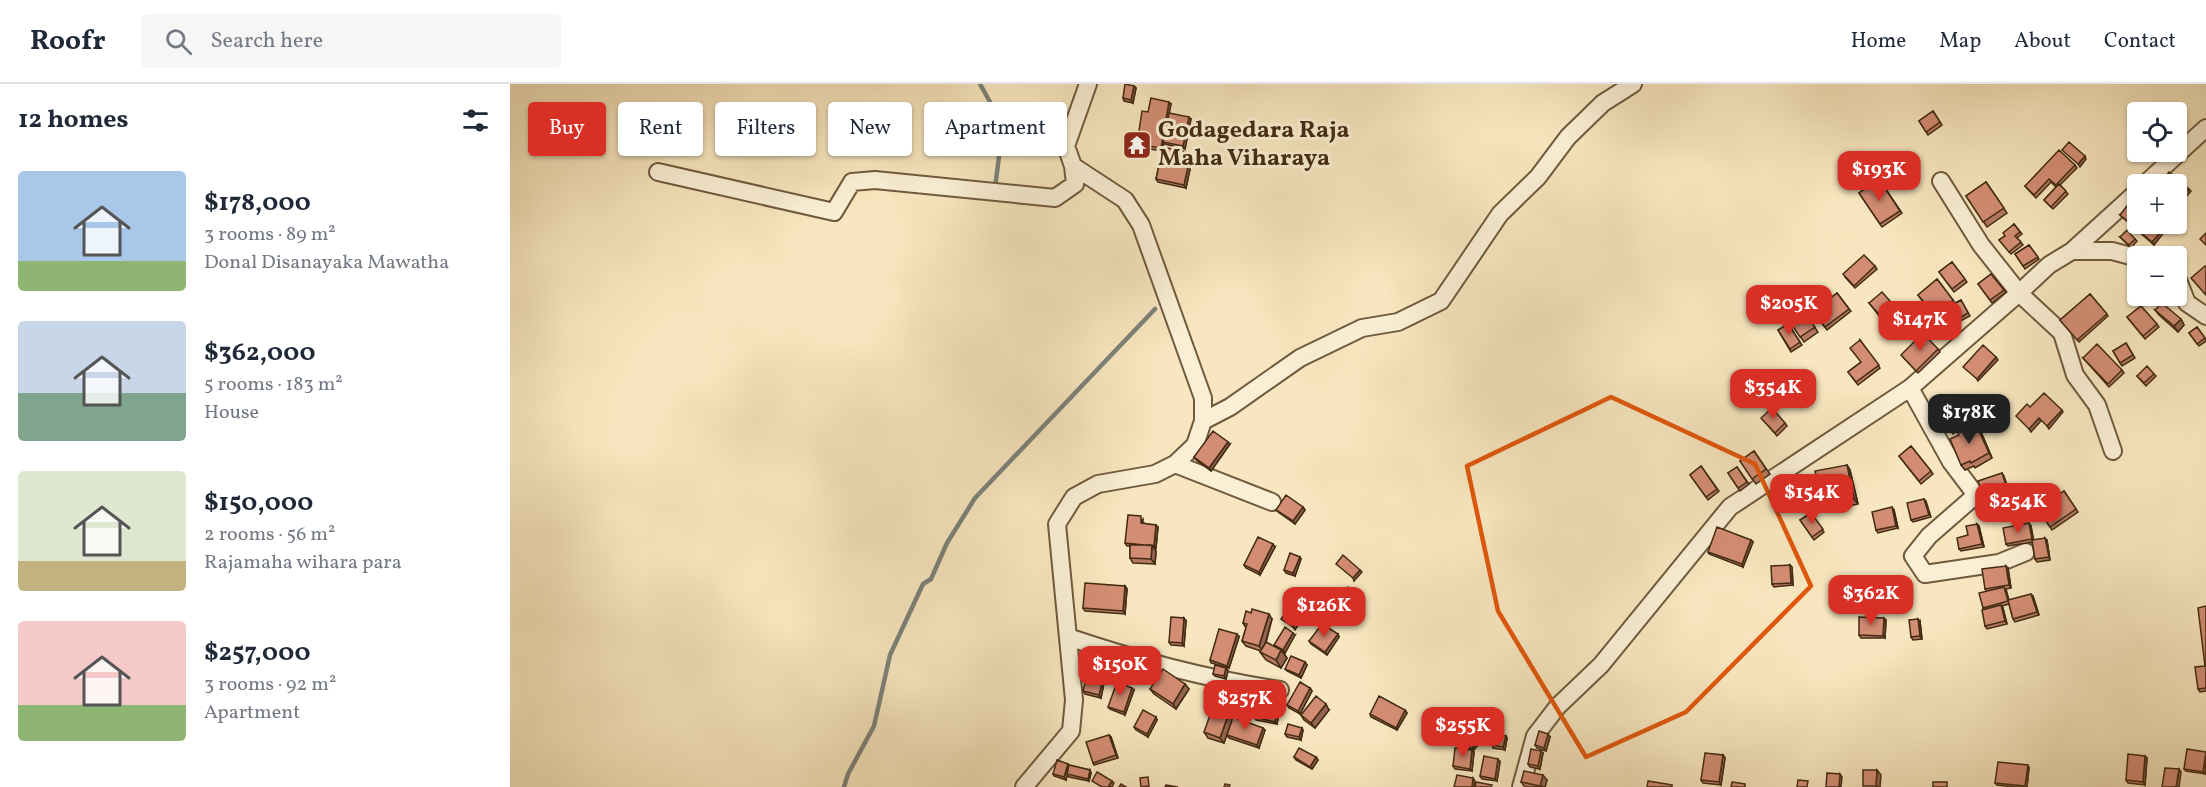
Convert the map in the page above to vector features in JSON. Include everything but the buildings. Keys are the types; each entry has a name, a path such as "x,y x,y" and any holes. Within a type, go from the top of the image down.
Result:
{"street":[{"path":"658,172 834,212 852,182 875,180 1055,198 1075,184 1073,166 1066,146 1088,84"},
{"path":"1203,421 1230,407 1300,358 1362,328 1398,322 1441,301 1500,214 1538,177 1568,137 1603,103 1633,84"},
{"path":"2156,174 2206,128"},
{"path":"1024,787 1071,731 1074,700 1057,524 1074,497 1098,484 1155,474 1175,464 1195,444 1203,421 1203,398 1141,225 1125,200 1073,166"},
{"path":"1941,181 1982,245 2019,293 2062,333 2075,375 2097,405 2113,451"},
{"path":"1521,787 1535,736 1552,713 1601,665 1730,507 1910,388 2049,265 2072,251 2127,201"},
{"path":"2072,251 2112,251 2127,255"},
{"path":"2187,303 2206,316"},
{"path":"1910,388 1951,462 1976,495 1929,536 1913,556 1925,574 2000,562 2026,552"},
{"path":"1175,464 1272,502"},
{"path":"1068,637 1129,658 1219,681 1280,690"}],"highlighted area":[{"path":"1611,397 1755,464 1811,586 1686,712 1586,757 1498,611 1467,466"}],"waterway":[{"path":"980,84 995,111 1002,133 995,188"},
{"path":"844,787 848,774 874,726 890,655 923,584 931,579 947,543 975,498 1155,309"}],"place":[{"name":"Godagedara Raja Maha Viharaya","path":"1137,145"}]}
